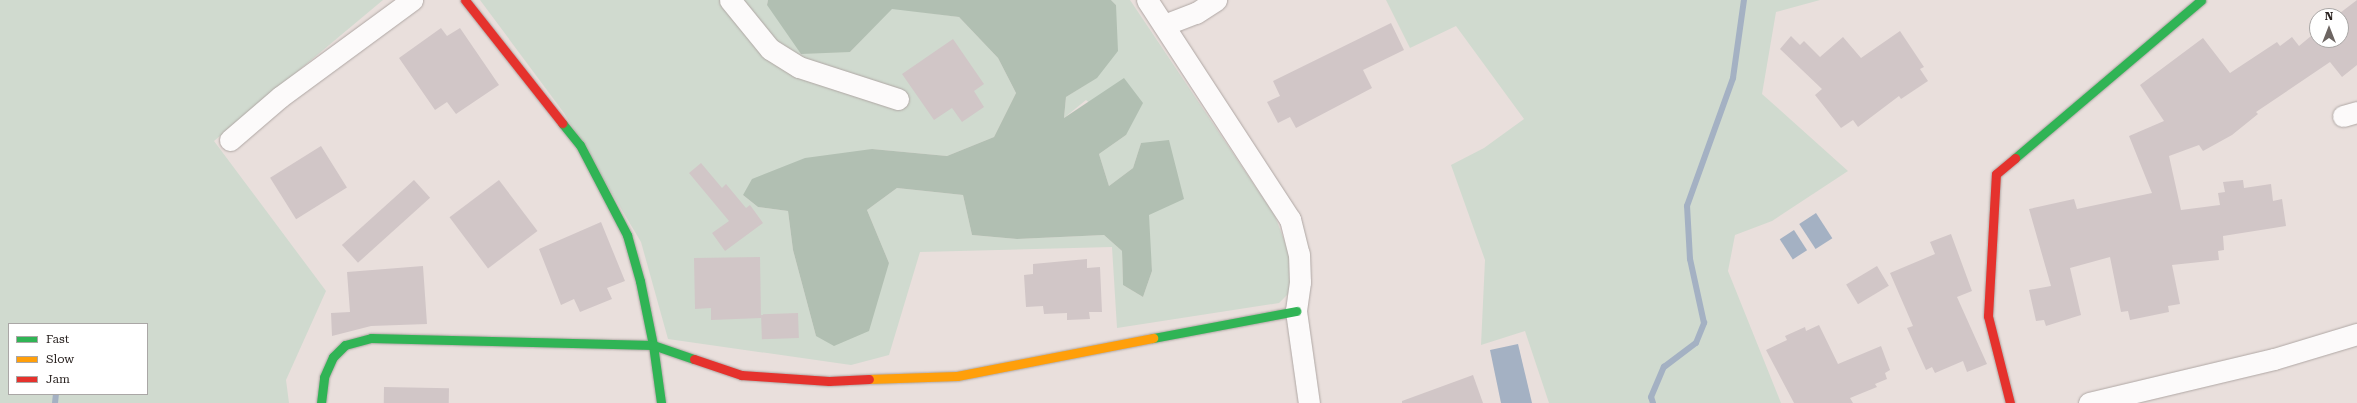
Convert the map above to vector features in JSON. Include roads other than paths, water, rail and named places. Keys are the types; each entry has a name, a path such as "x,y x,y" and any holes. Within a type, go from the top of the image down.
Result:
{"street":[{"path":"230,140 280,97 412,0"},
{"path":"465,0 580,145 627,235 653,345 661,403"},
{"path":"730,0 770,49 799,67 898,99"},
{"path":"1147,0 1290,219 1299,254 1300,282 1296,311 1309,403"},
{"path":"1164,25 1196,13 1216,0"},
{"path":"2010,403 1988,316 1996,174 2201,0"},
{"path":"322,403 324,377 333,357 345,345 371,338 653,345 740,375 829,381 957,376 1296,311"},
{"path":"2089,403 2274,359 2357,334"}],"water":[{"path":"1816,213 1832,238 1816,249 1799,224"},
{"path":"1794,230 1807,250 1793,259 1780,239"},
{"path":"1518,344 1532,403 1501,403 1490,350"}],"waterway":[{"path":"1653,403 1651,397 1664,367 1696,343 1704,323 1690,259 1687,206 1733,78 1744,0"},
{"path":"55,403 56,395"}]}
